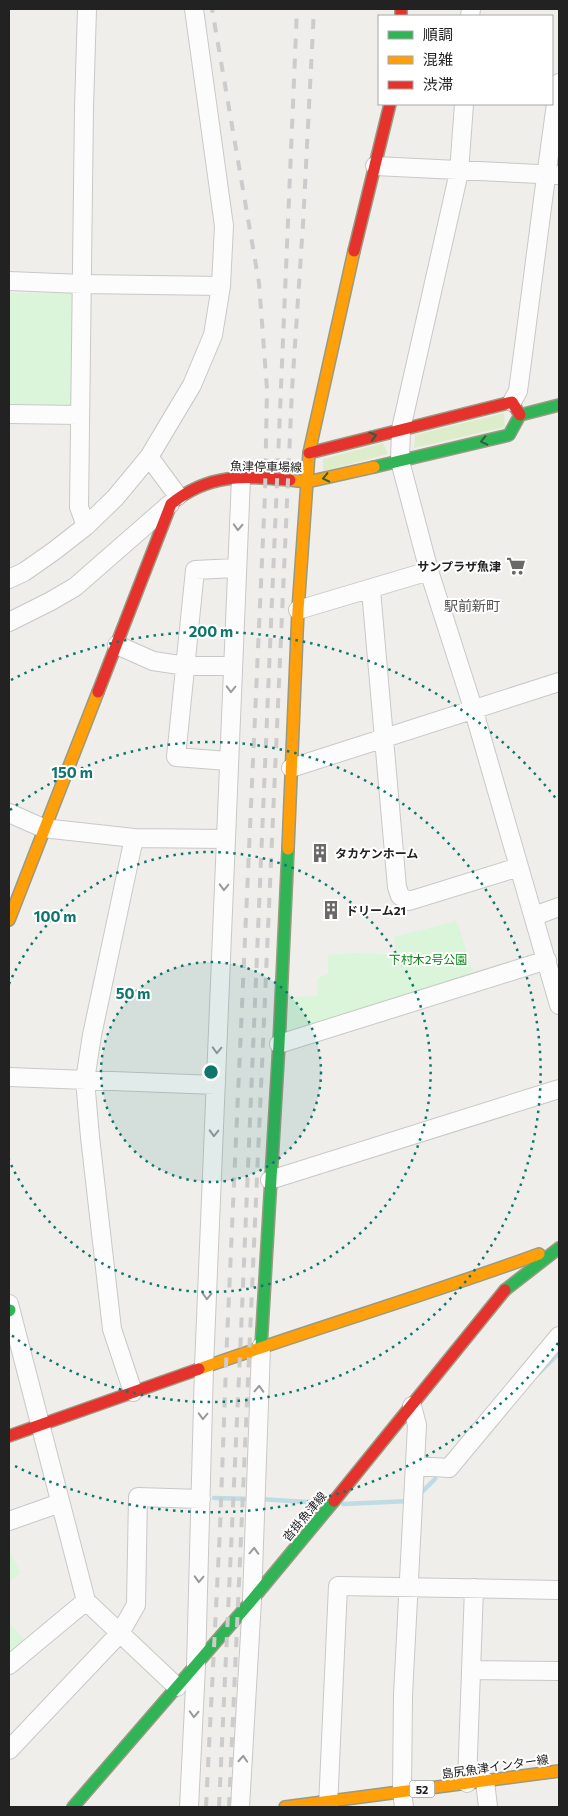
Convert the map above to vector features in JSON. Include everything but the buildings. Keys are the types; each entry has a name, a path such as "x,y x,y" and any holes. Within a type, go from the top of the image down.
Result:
{"main road":[{"name":"魚津停車場線","path":"175,500 189,490 209,482 241,478 307,482 309,454 359,230 390,105"},
{"path":"309,454 401,429 516,408 559,405"},
{"path":"261,1346 279,1044 298,610 307,482 508,435 516,408"},
{"path":"9,920 43,828 175,500"},
{"path":"9,1436 204,1368 261,1346 468,1280 559,1247"},
{"name":"沓掛魚津線","path":"73,1807 252,1600 412,1406 503,1291 559,1247"},
{"name":"島尻魚津インター線","path":"285,1807 403,1800 467,1783 559,1771"}],"street":[{"path":"86,526 79,507 87,9"},
{"path":"14,573 54,551 86,526 115,498 149,456 195,377 213,335 221,286 224,226 194,9"},
{"path":"516,408 538,252 553,175 559,83"},
{"path":"464,105 459,172 401,429 400,461 430,571 473,708 559,1005"},
{"path":"375,166 459,172 553,175"},
{"path":"9,282 221,286"},
{"path":"9,414 80,415"},
{"path":"9,622 75,587 175,500 149,456"},
{"path":"189,1807 196,1666 204,1368 241,478"},
{"path":"228,760 176,757 195,570 236,568"},
{"path":"298,610 371,590 430,571"},
{"path":"371,590 397,887 400,896 409,901 519,867"},
{"path":"117,645 153,661 186,666 232,666"},
{"path":"291,768 385,739 473,708 559,682"},
{"path":"9,813 43,828 134,838 226,838"},
{"path":"133,1392 112,1329 85,1080 92,1035 134,838"},
{"path":"534,916 559,908"},
{"path":"279,1044 547,960"},
{"path":"9,1078 216,1085"},
{"path":"270,1180 559,1088"},
{"path":"9,1308 86,1602 177,1687"},
{"path":"415,1466 449,1468 559,1336"},
{"path":"240,1807 252,1600 261,1346"},
{"path":"403,1800 403,1695 416,1425 412,1406"},
{"path":"9,1750 120,1633 136,1606 138,1497 201,1499"},
{"path":"9,1521 60,1503"},
{"path":"327,1804 338,1586 559,1590"},
{"path":"467,1783 474,1588"},
{"path":"9,1665 86,1602"},
{"path":"471,1670 559,1671"},
{"path":"485,1781 488,1807"}],"green space":[{"path":"9,293 76,293 74,406 9,406"},
{"path":"504,413 505,427 414,448 415,435"},
{"path":"383,443 388,454 323,471 323,459"},
{"name":"下村木2号公園","path":"457,921 474,975 287,1033 289,997 317,996 318,978 328,974 328,955 356,953 396,955 394,937"},
{"path":"9,1548 20,1573 9,1583"},
{"path":"9,1621 25,1641 9,1654"}],"waterway":[{"path":"539,1373 559,1353"},
{"path":"420,1494 435,1479"},
{"path":"214,1498 253,1499"},
{"path":"260,1499 322,1503"},
{"path":"343,1504 410,1501"}],"railway":[{"path":"206,1807 220,1529 265,494 267,389 259,283 212,9"},
{"path":"219,1807 297,9"},
{"path":"229,1807 292,390 314,9"}],"traffic: fast":[{"path":"374,467 509,435 520,415 559,405"},
{"path":"261,1347 279,1044 288,849"},
{"path":"505,1290 559,1248"},
{"path":"73,1807 252,1600 334,1501"}],"traffic: slow":[{"path":"290,480 307,482 309,453 354,251"},
{"path":"288,849 298,610 307,482 374,467"},
{"path":"9,920 98,692"},
{"path":"199,1369 455,1284 539,1254"},
{"path":"285,1807 559,1771"}],"traffic: jam":[{"path":"401,9 401,15"},
{"path":"354,251 390,105"},
{"path":"309,453 512,402 520,415"},
{"path":"98,692 171,504 185,494 213,482 242,478 290,480"},
{"path":"334,1501 505,1290"},
{"path":"9,1436 199,1369"}],"place":[{"name":"サンプラザ魚津","path":"516,566"},
{"name":"タカケンホーム","path":"320,853"},
{"name":"ドリーム21","path":"331,910"}],"district":[{"name":"駅前新町","path":"472,605"}]}
